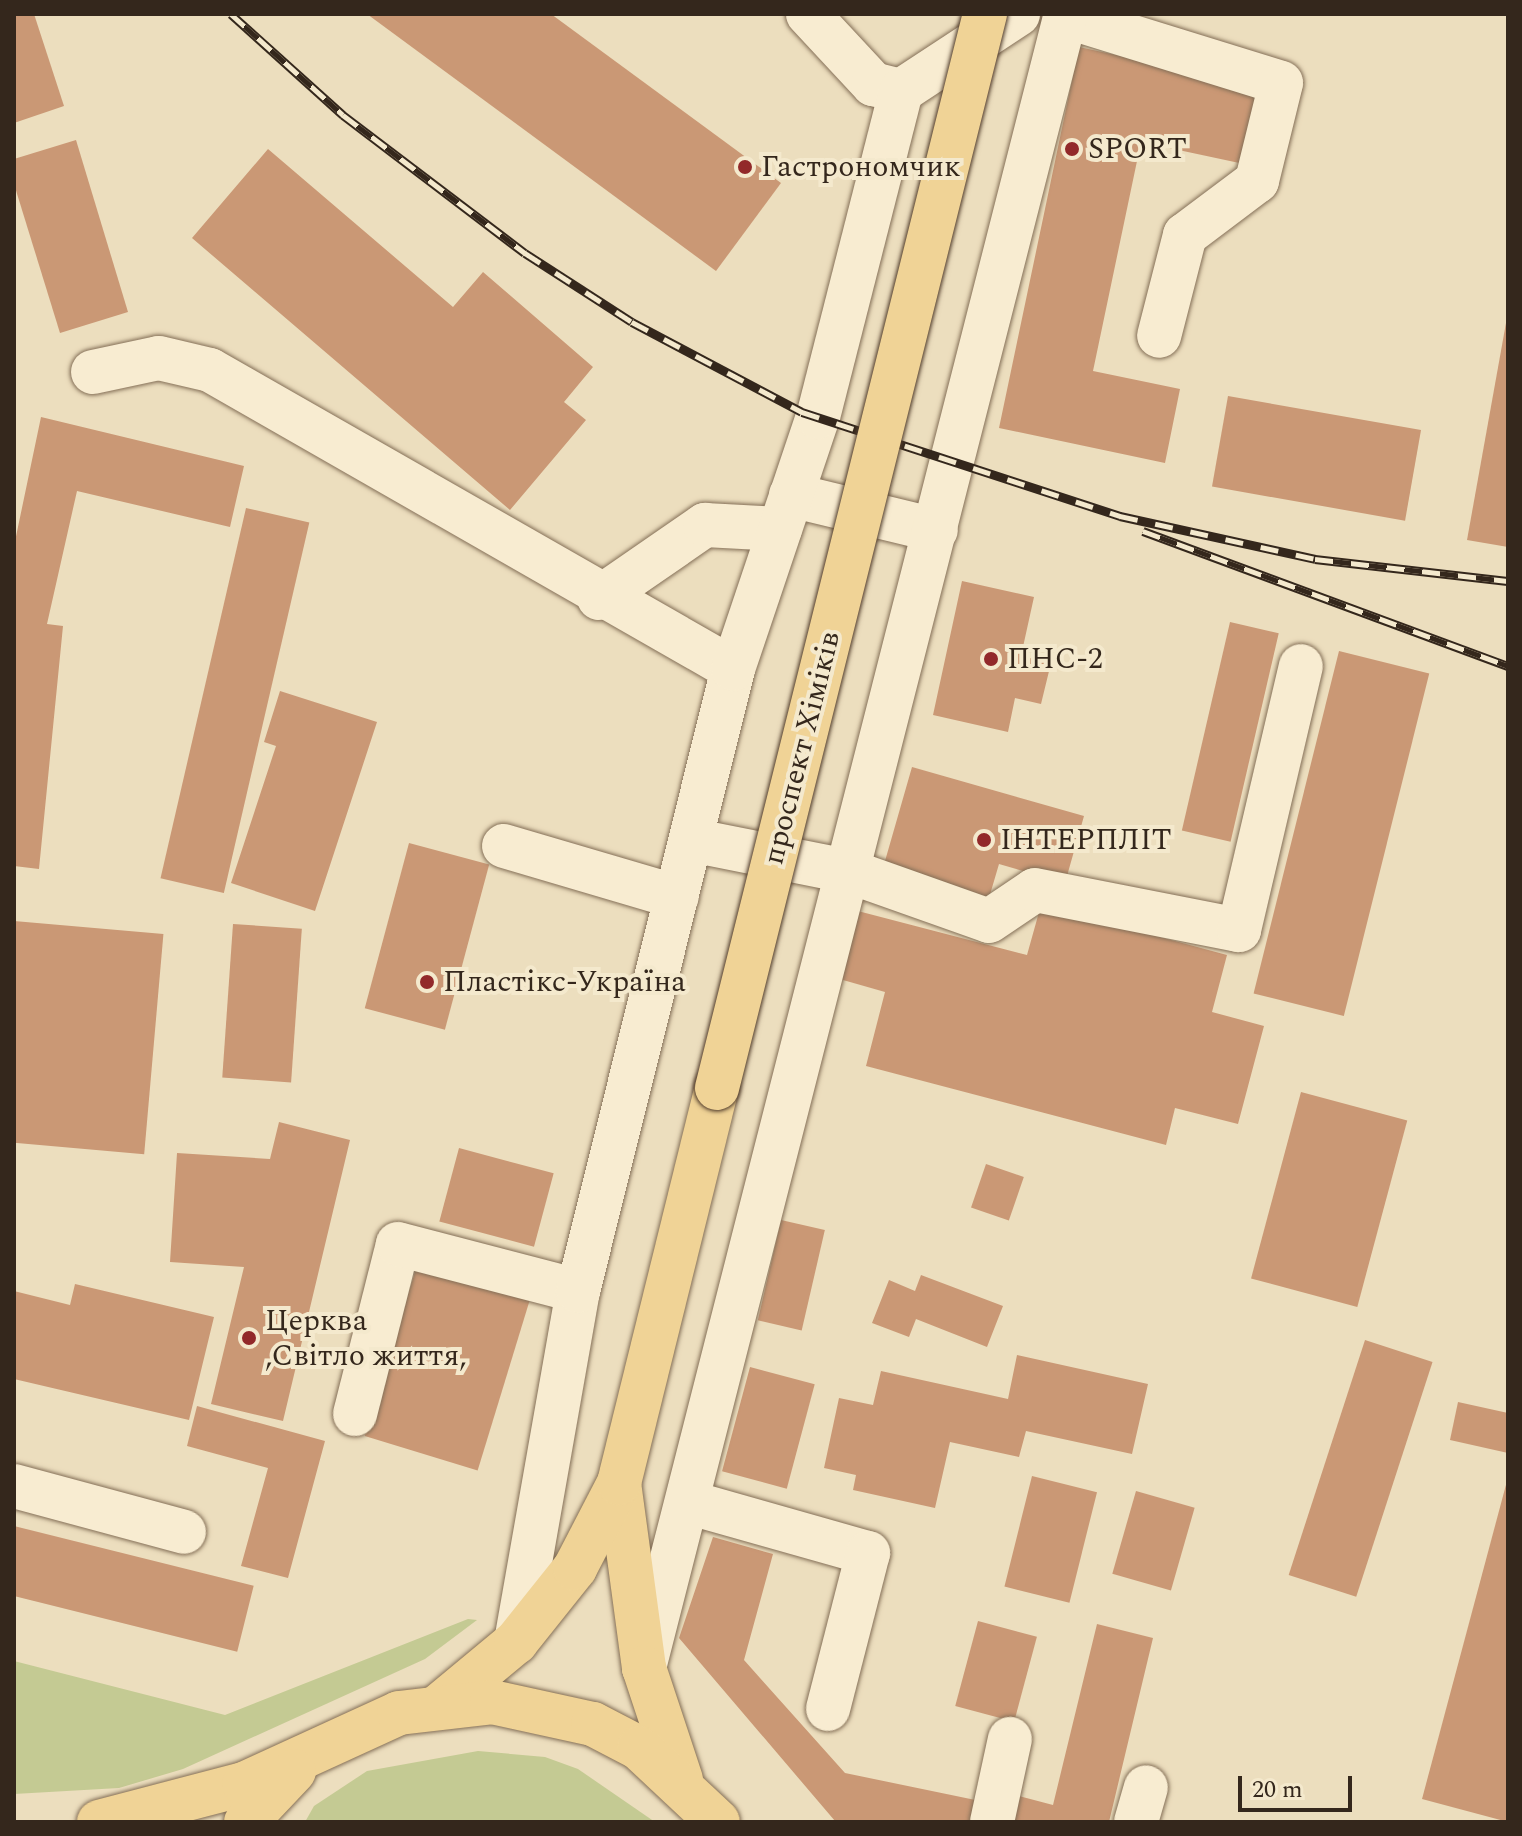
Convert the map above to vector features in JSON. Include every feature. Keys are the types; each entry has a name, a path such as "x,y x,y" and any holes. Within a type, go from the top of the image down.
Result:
{"main road":[{"name":"проспект Хіміків","path":"619,1483 985,14"},
{"path":"440,1705 516,1642 575,1568 619,1483"},
{"path":"619,1483 644,1668 681,1780"},
{"path":"99,1822 244,1784 399,1713 440,1705 518,1705 593,1724 681,1780 718,1822"},
{"path":"246,1822 324,1747"}],"street":[{"path":"808,14 873,84 901,91"},
{"path":"516,1642 578,1291 733,669 786,512 901,91 964,34 1018,14"},
{"path":"644,1668 691,1503 1066,15 1281,83 1257,181 1185,235 1159,336"},
{"path":"93,372 159,358 210,370 599,598 733,669"},
{"path":"599,598 705,525 786,512 936,530"},
{"path":"691,840 851,872 989,921 1035,890 1239,930 1301,666"},
{"path":"504,846 677,897"},
{"path":"355,1414 398,1244 578,1291"},
{"path":"14,1486 184,1532"},
{"path":"691,1503 868,1553 828,1709"},
{"path":"992,1822 1010,1739"}],"green space":[{"path":"468,1619 477,1620 425,1659 183,1769 119,1788 14,1794 14,1661 225,1715"},
{"path":"478,1751 545,1757 578,1769 655,1822 305,1822 314,1806 367,1771"}],"building":[{"path":"14,14 34,14 64,106 14,123"},
{"path":"367,14 551,14 781,183 716,271"},
{"path":"1079,47 1260,86 1244,164 1141,142 1093,371 1180,389 1165,463 999,428"},
{"path":"76,140 128,312 60,333 14,184 14,159"},
{"path":"268,149 453,307 483,272 593,367 564,402 586,420 510,510 192,238"},
{"path":"1508,323 1508,547 1467,540"},
{"path":"1228,396 1421,430 1405,521 1212,487"},
{"path":"41,417 244,466 230,527 77,491 47,624 63,626 39,869 14,866 14,546"},
{"path":"246,508 309,523 224,893 161,878"},
{"name":"ПНС-2","path":"962,581 1034,597 1021,656 1051,663 1041,704 1015,698 1008,732 933,715"},
{"path":"1230,622 1279,633 1231,842 1182,831"},
{"path":"1339,651 1429,673 1344,1016 1254,994"},
{"path":"280,691 377,722 315,911 231,883 276,746 264,742"},
{"name":"ІНТЕРПЛІТ","path":"912,767 1084,816 1065,883 999,864 989,898 883,868"},
{"path":"409,843 489,864 445,1030 365,1008"},
{"path":"1041,905 1227,955 1212,1012 1264,1026 1238,1124 1175,1108 1166,1145 866,1066 885,992 836,978 854,910 1027,955"},
{"path":"14,921 163,934 144,1154 14,1143"},
{"path":"233,924 302,929 291,1082 222,1078"},
{"path":"1301,1092 1407,1120 1357,1307 1251,1278"},
{"path":"279,1122 350,1140 283,1421 211,1404 244,1267 170,1262 177,1153 270,1159"},
{"path":"459,1148 554,1173 534,1247 439,1221"},
{"path":"986,1164 1024,1177 1009,1221 971,1207"},
{"path":"781,1220 825,1230 802,1330 758,1320"},
{"path":"418,1262 531,1296 478,1471 365,1436"},
{"path":"921,1275 1003,1306 987,1347 916,1319 909,1337 872,1323 889,1280 915,1291"},
{"path":"75,1284 214,1317 189,1420 14,1379 14,1291 70,1305"},
{"path":"1365,1340 1433,1362 1356,1597 1289,1575"},
{"path":"1017,1355 1148,1384 1132,1454 1026,1431 1019,1457 950,1442 935,1508 853,1490 856,1475 824,1468 839,1398 873,1405 881,1371 1008,1399"},
{"path":"750,1367 815,1384 787,1489 722,1471"},
{"path":"1458,1402 1508,1413 1508,1453 1450,1440"},
{"path":"197,1406 325,1441 288,1578 241,1566 268,1468 187,1446"},
{"path":"1032,1476 1097,1492 1069,1603 1004,1587"},
{"path":"1508,1481 1508,1822 1422,1799"},
{"path":"1136,1491 1195,1508 1171,1590 1112,1574"},
{"path":"14,1526 254,1586 237,1652 14,1596"},
{"path":"713,1537 773,1554 744,1660 845,1773 985,1802 978,1822 835,1821 679,1638"},
{"path":"978,1621 1037,1637 1014,1722 955,1706"},
{"path":"1097,1624 1153,1638 1109,1822 1008,1822 1015,1795 1053,1805"}],"railway":[{"path":"231,14 343,115 525,253 632,322 802,412 1120,516 1315,559 1508,581"},
{"path":"1143,531 1508,666"}],"place":[{"name":"SPORT","path":"1072,149"},
{"name":"Гастрономчик","path":"745,167"},
{"name":"ПНС-2","path":"991,659"},
{"name":"ІНТЕРПЛІТ","path":"984,840"},
{"name":"Пластікс-Україна","path":"427,982"},
{"name":"Церква ,Світло життя,","path":"249,1338"}]}
